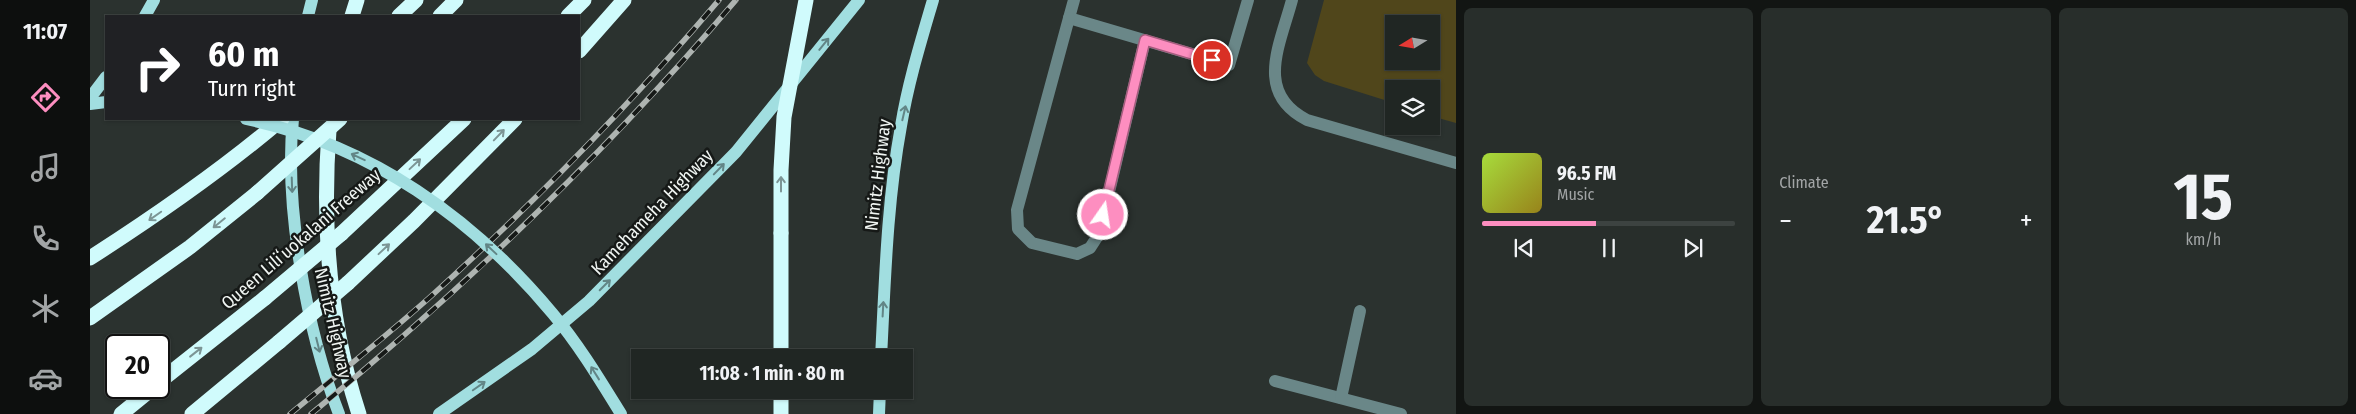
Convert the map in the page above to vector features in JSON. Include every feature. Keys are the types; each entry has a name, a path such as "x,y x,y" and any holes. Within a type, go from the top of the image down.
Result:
{"highway":[{"path":"352,15 358,0"},
{"path":"400,15 416,0"},
{"path":"441,15 456,0"},
{"path":"569,15 584,0"},
{"path":"580,50 624,0"},
{"path":"781,349 781,170 784,117 806,0"},
{"path":"90,258 153,217 250,146 281,120"},
{"path":"330,120 326,217 330,280 338,334 359,414"},
{"path":"90,318 190,247 257,193 339,120"},
{"name":"Queen Liliʻuokalani Freeway","path":"170,373 265,298 341,234 463,120"},
{"path":"192,414 348,283 414,221 514,120"},
{"path":"121,414 139,399"},
{"path":"781,399 781,414"}],"main road":[{"path":"146,15 154,0"},
{"path":"308,15 312,0"},
{"name":"Kamehameha Highway","path":"439,414 532,349 590,300 736,152 859,0"},
{"name":"Nimitz Highway","path":"881,349 886,247 900,126 916,58 933,0"},
{"path":"90,98 105,78"},
{"path":"90,104 105,102"},
{"path":"249,120 327,143 372,164 422,193 466,225 518,274 554,315 588,361 621,414"},
{"name":"Nimitz Highway","path":"293,120 290,145 296,233 319,351 339,414"},
{"path":"878,414 879,399"}],"street":[{"path":"1074,0 1017,210 1018,229 1032,243 1077,254 1090,248 1099,234 1145,40"},
{"path":"1069,18 1229,65 1248,0"},
{"path":"1292,0 1274,73 1275,86 1281,100 1292,112 1307,120 1456,163"},
{"path":"1341,398 1360,311"},
{"path":"1275,381 1401,414"}],"shaded area":[{"path":"1324,0 1456,0 1456,123 1440,119 1440,80 1385,80 1385,100 1324,81 1315,75 1307,63"}],"railway":[{"path":"290,414 412,313 505,227 615,116 719,0"},
{"path":"311,414 425,317 533,217 637,111 736,0"}],"route":[{"path":"1103,215 1145,40 1212,60"}]}
